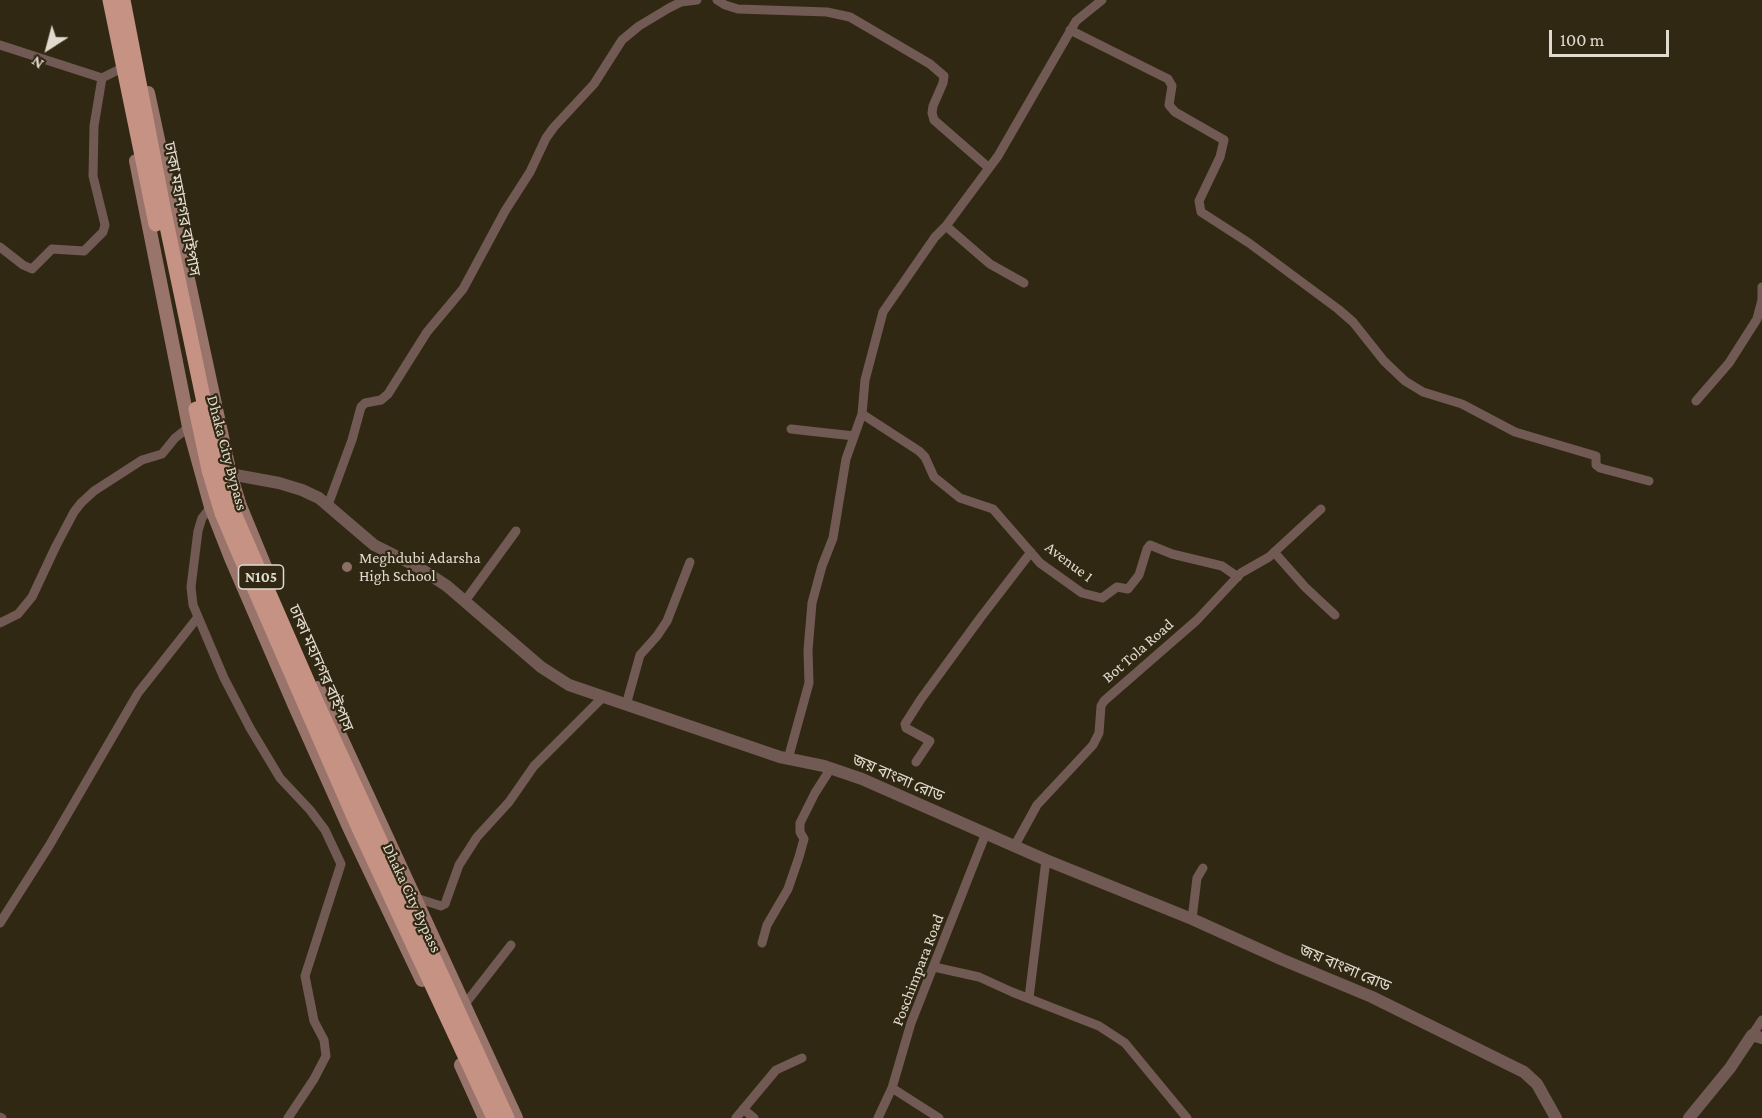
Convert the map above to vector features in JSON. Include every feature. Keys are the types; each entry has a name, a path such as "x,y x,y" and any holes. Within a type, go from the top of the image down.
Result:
{"highway":[{"name":"Dhaka City Bypass","path":"110,0 209,470 222,513 269,626 358,826 494,1118"},
{"name":"ঢাকা মহানগর বাইপাস","path":"123,0 205,407 233,511 324,721 507,1118"}],"main road":[{"path":"104,0 189,427 211,507 235,568 331,786 485,1118"},
{"path":"129,0 230,474 240,506 285,613 516,1118"}],"street":[{"path":"328,505 352,440 361,407 365,403 381,400 388,394 428,332 463,289 505,212 531,172 540,148 550,133 594,84 622,40 661,12 681,2 697,0"},
{"path":"717,0 738,9 827,12 850,17 930,64 944,76 933,106 934,120 989,168"},
{"path":"788,759 809,683 808,650 812,603 822,566 833,538 844,467 862,414 867,369 883,312 935,237 946,226 989,168 1041,84 1076,21 1102,0"},
{"path":"1070,30 1168,79 1172,86 1170,105 1175,112 1224,140 1220,157 1199,201 1200,212 1249,243 1338,309 1353,322 1384,361 1405,381 1423,392 1462,404 1515,432 1596,456 1596,465 1600,468 1649,481"},
{"path":"0,45 102,78 118,70"},
{"path":"0,247 23,266 32,269 52,249 84,251 103,232 105,225 93,176 94,126 102,78"},
{"path":"946,226 990,264 1024,283"},
{"path":"1696,401 1729,363 1757,319 1762,300 1762,287"},
{"name":"Avenue 1","path":"862,414 919,451 929,463 934,477 960,498 993,509 1040,563 1082,593 1097,598 1106,596 1117,587 1126,589 1131,587 1150,545 1178,556 1218,565 1238,577"},
{"path":"0,623 18,614 32,597 65,529 81,503 94,491 135,465 162,454 175,438 189,427"},
{"path":"791,429 854,436"},
{"name":"জয় বাংলা রোড","path":"230,474 302,490 319,498 374,544 429,574 465,601 548,673 579,689 788,759 831,768 862,779 1046,860 1372,996 1524,1072 1537,1084 1556,1118"},
{"path":"211,507 199,524 191,587 193,605 224,678 250,728 277,774 325,830 340,864 305,976 314,1021 324,1040 326,1056 288,1118"},
{"name":"Bot Tola Road","path":"1015,845 1037,805 1093,745 1099,733 1101,706 1104,701 1197,620 1238,577 1274,552 1321,509"},
{"path":"465,601 516,531"},
{"path":"916,762 930,741 906,728 906,724 921,699 1031,552"},
{"path":"1274,552 1305,587 1335,615"},
{"path":"626,705 640,655 667,621 690,562"},
{"path":"0,922 49,846 138,693 198,617"},
{"path":"416,898 441,906 445,904 459,865 477,837 509,802 534,766 603,697"},
{"path":"762,943 768,925 788,890 799,857 804,839 800,832 800,823 831,768"},
{"name":"Poschimpara Road","path":"878,1118 892,1088 911,1023 986,833"},
{"path":"1029,998 1046,860"},
{"path":"1191,919 1197,879 1203,868"},
{"path":"465,1004 511,945"},
{"path":"934,967 972,975 1099,1026 1125,1043 1187,1118"},
{"path":"1689,1118 1757,1037 1762,1020"},
{"path":"736,1118 776,1070 802,1058"},
{"path":"892,1088 939,1118"},
{"path":"743,1109 754,1118"}],"place":[{"name":"Meghdubi Adarsha High School","path":"347,567"}]}
